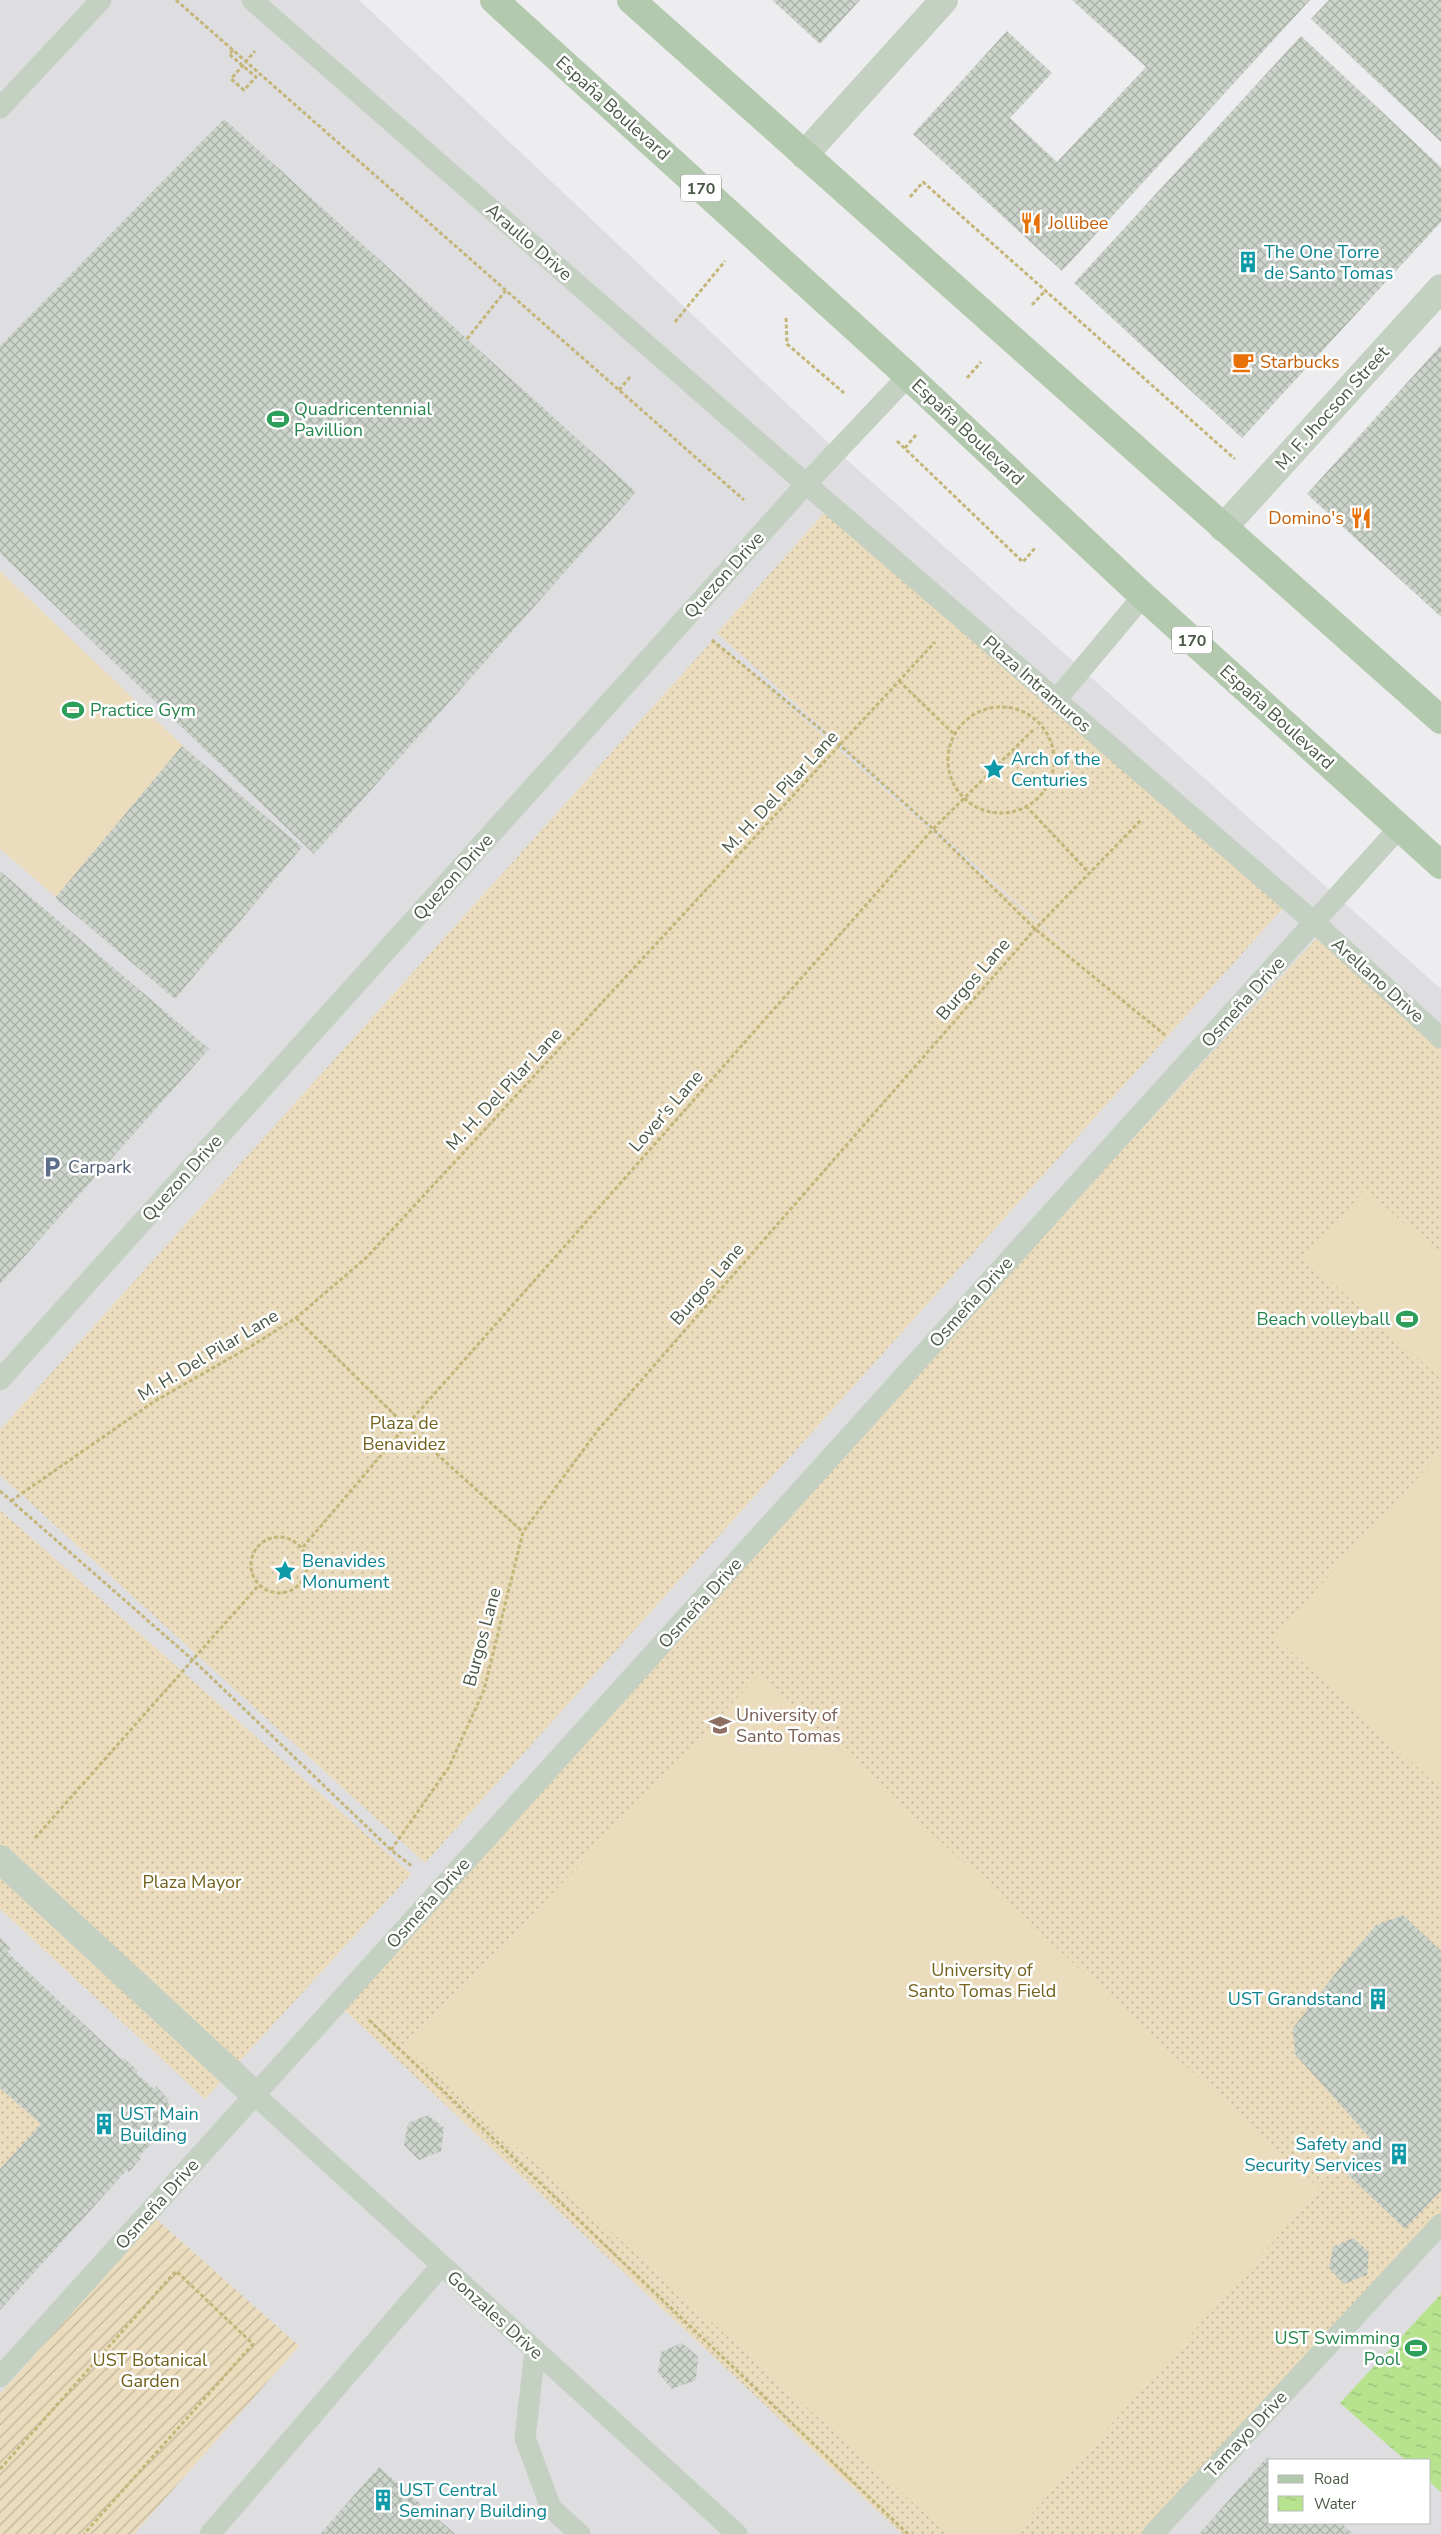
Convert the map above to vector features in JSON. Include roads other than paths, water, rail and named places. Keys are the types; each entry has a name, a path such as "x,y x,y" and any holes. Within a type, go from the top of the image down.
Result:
{"main road":[{"name":"España Boulevard","path":"494,0 908,376 1143,596 1441,865"},
{"path":"631,0 883,227 1002,328 1223,528 1439,715"}],"street":[{"path":"804,155 944,0"},
{"name":"M. F. Jhocson Street","path":"1223,528 1441,288"},
{"path":"4,1863 255,2095"}],"lane":[{"path":"0,108 101,0"},
{"name":"Araullo Drive","path":"252,0 806,484"},
{"name":"Quezon Drive","path":"0,1380 770,523 908,376"},
{"name":"Plaza Intramuros","path":"806,484 1315,923"},
{"path":"1056,700 1143,596"},
{"name":"Osmeña Drive","path":"0,2377 1399,828"},
{"name":"Arellano Drive","path":"1315,923 1441,1038"},
{"name":"Gonzales Drive","path":"255,2095 737,2534"},
{"name":"Tamayo Drive","path":"1153,2534 1441,2224"},
{"path":"210,2534 441,2266"},
{"path":"535,2351 525,2438 551,2508 580,2534"}],"water":[{"name":"UST Swimming Pool","path":"1441,2294 1441,2492 1431,2483 1431,2459 1404,2459 1340,2403"}],"place":[{"name":"Jollibee","path":"1031,223"},
{"name":"The One Torre de Santo Tomas","path":"1248,262"},
{"name":"Starbucks","path":"1243,362"},
{"name":"Quadricentennial Pavillion","path":"278,419"},
{"name":"Domino's","path":"1361,518"},
{"name":"Practice Gym","path":"73,710"},
{"name":"Arch of the Centuries","path":"994,769"},
{"name":"Carpark","path":"52,1167"},
{"name":"Beach volleyball","path":"1407,1319"},
{"name":"Benavides Monument","path":"285,1571"},
{"name":"University of Santo Tomas","path":"720,1725"},
{"name":"UST Grandstand","path":"1378,1999"},
{"name":"UST Main Building","path":"104,2124"},
{"name":"Safety and Security Services","path":"1399,2154"},
{"name":"UST Swimming Pool","path":"1416,2348"},
{"name":"UST Central Seminary Building","path":"383,2500"}],"park label":[{"name":"Plaza de Benavidez","path":"404,1434"},
{"name":"Plaza Mayor","path":"192,1882"},
{"name":"University of Santo Tomas Field","path":"982,1980"},
{"name":"UST Botanical Garden","path":"150,2370"}]}
